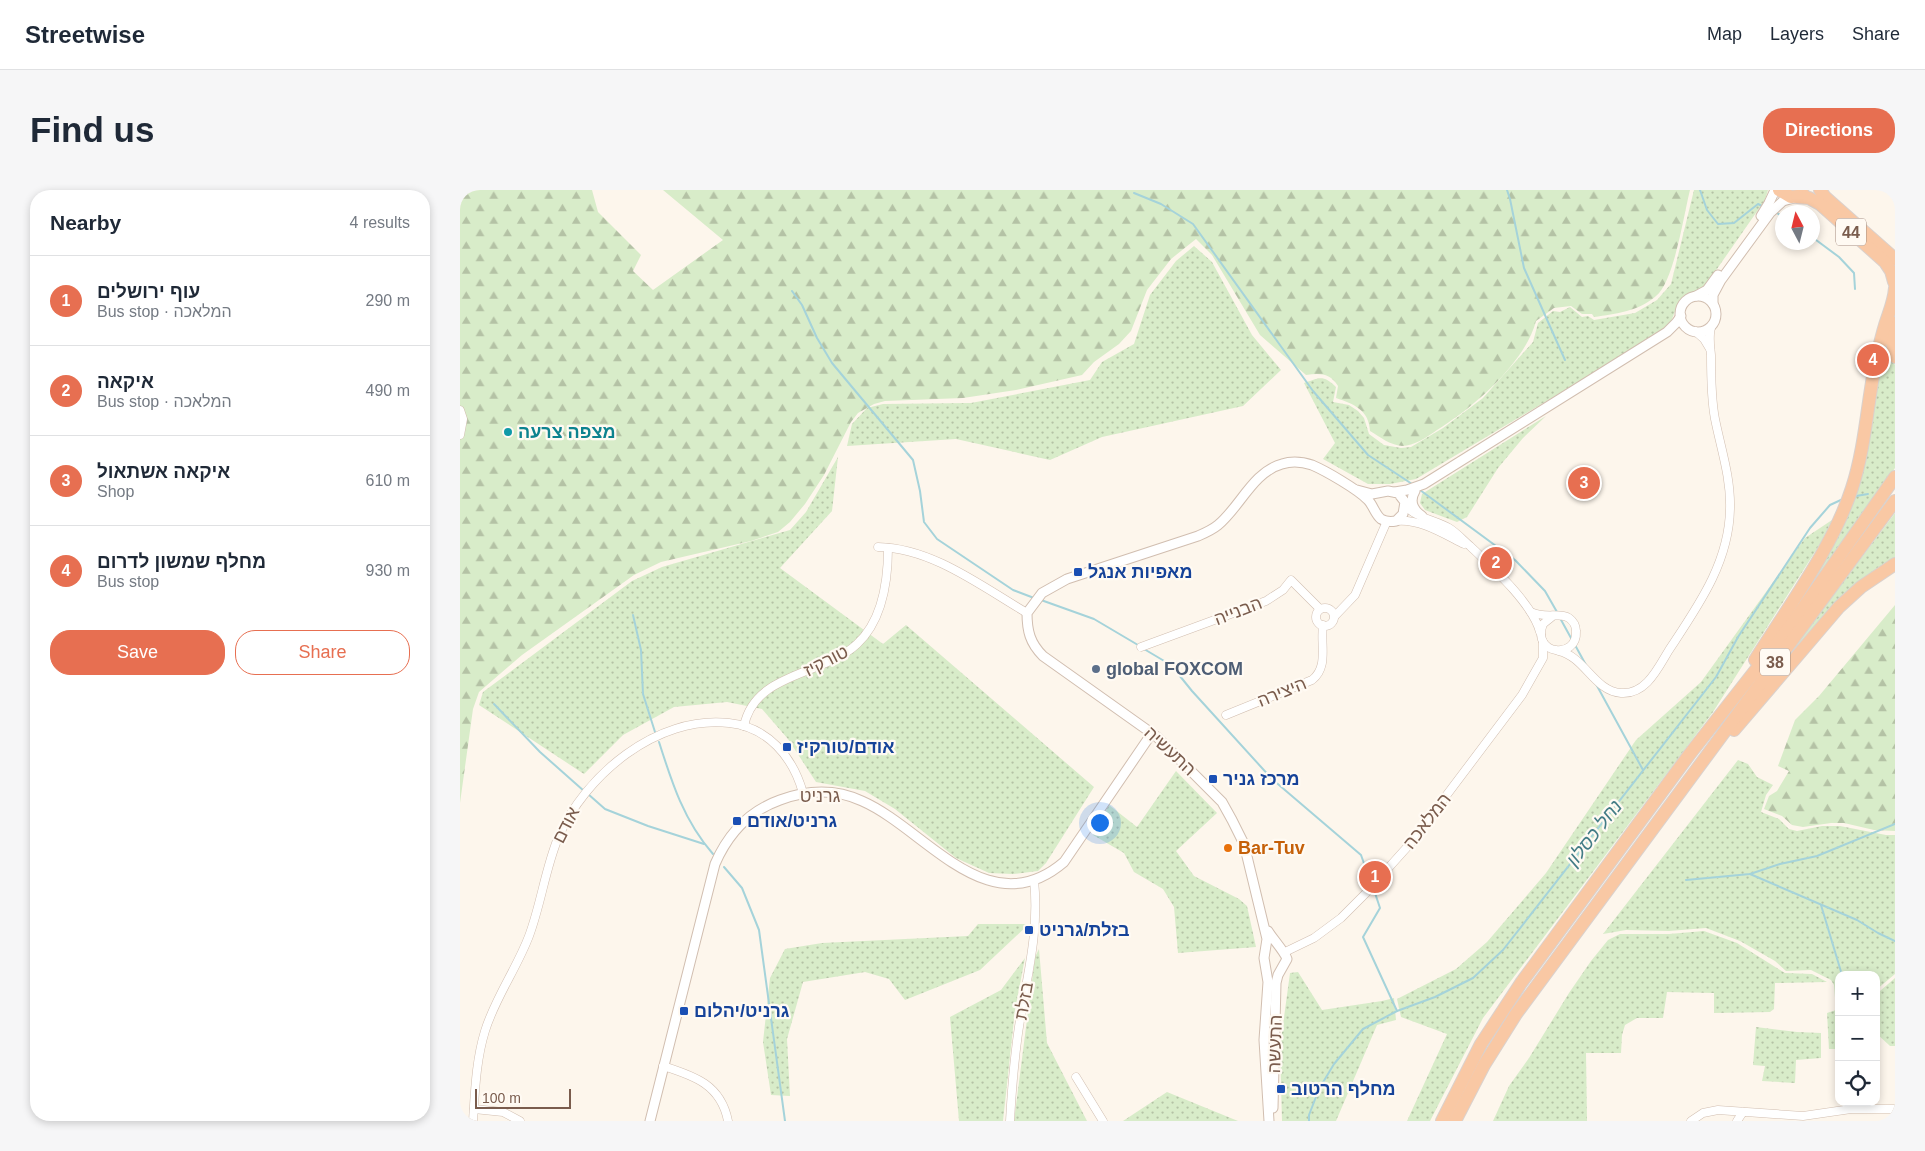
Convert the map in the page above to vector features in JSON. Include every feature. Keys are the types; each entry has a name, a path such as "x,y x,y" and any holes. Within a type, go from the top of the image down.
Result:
{"highway":[{"name":"44","path":"1779,190 1785,195 1810,199 1820,204 1885,262 1892,271 1895,284"},
{"path":"1795,198 1810,190"},
{"name":"44","path":"1820,190 1825,197 1895,259"},
{"path":"1719,718 1826,545 1847,502 1857,471 1866,428 1875,367 1884,328 1893,301 1895,284"},
{"path":"1895,323 1891,344 1895,357"},
{"name":"38","path":"1442,1121 1481,1044 1521,983 1602,872 1796,618 1895,477"},
{"name":"38","path":"1455,1121 1484,1065 1516,1014 1895,501"},
{"path":"1655,824 1832,614 1861,587 1895,564"}],"street":[{"path":"1395,492 1403,498 1405,505 1411,511 1452,530 1498,574 1537,622 1543,642 1548,648 1570,654 1599,683 1609,690 1626,693 1643,686 1652,676 1703,598 1717,568 1728,531 1730,492 1713,403 1710,332 1716,314 1713,295 1721,280 1770,209 1775,190"},
{"path":"1334,617 1330,609 1325,607 1317,612 1316,619 1323,626 1331,624 1334,617 1355,595 1391,521 1402,516 1409,496 1424,484 1667,332 1681,316 1684,303 1708,288 1770,209 1783,201 1795,198"},
{"path":"1696,296 1705,297 1713,304"},
{"path":"1681,316 1684,324 1705,341 1710,351"},
{"path":"1667,332 1684,328 1706,330 1712,325"},
{"path":"460,410 463,419 460,435"},
{"path":"878,547 914,552 934,560 1027,613 1042,593 1067,579 1198,536 1209,530 1227,516 1263,474 1283,463 1296,462 1312,466 1357,490 1372,494 1407,490 1424,484"},
{"path":"1357,490 1367,499 1379,517 1391,521 1405,520 1423,525 1470,546"},
{"path":"1415,491 1412,497 1413,504 1416,511 1422,516"},
{"path":"1375,511 1377,499 1384,493"},
{"name":"טורקיז","path":"744,726 748,710 762,693 777,684 841,656 857,644 865,635 881,603 886,576 888,548"},
{"name":"הבנייה","path":"1141,647 1266,601 1283,590 1291,580 1320,609"},
{"path":"1528,610 1541,616 1562,616 1572,621 1576,628 1574,651 1579,662"},
{"name":"התעשיה","path":"1027,613 1028,633 1031,641 1043,656 1152,733 1222,802 1244,844 1266,928 1266,952"},
{"path":"1540,632 1544,622 1553,616"},
{"name":"היצירה","path":"1226,715 1316,677 1320,673 1323,662 1321,643 1323,626"},
{"path":"1558,651 1569,647 1575,639"},
{"name":"המלאכה","path":"1282,950 1314,938 1341,918 1392,866 1513,708 1541,662 1544,654 1543,642"},
{"name":"המלאכה","path":"1541,662 1551,653 1558,651"},
{"name":"אודם","path":"473,1121 478,1064 484,1032 531,932 556,842 580,798 594,783 618,762 658,736 688,725 703,722 719,722 744,726 770,739 784,754 796,772 803,793"},
{"name":"גרניט","path":"650,1121 712,876 720,853 733,833 751,815 774,802 803,793 835,793 861,801 881,811 958,867 985,879 1013,884 1034,880 1052,872 1064,862 1152,733"},
{"name":"בזלת","path":"1010,1121 1018,1038 1035,933 1034,880"},
{"name":"התעשיה","path":"1266,928 1282,950"},
{"path":"1266,964 1271,969 1278,970 1282,968 1287,959 1282,950 1271,948 1266,952 1264,958 1268,982 1264,1040 1269,1121"},
{"name":"התעשה","path":"1274,1121 1276,983 1282,968"},
{"path":"664,1066 690,1074 707,1085 723,1104 728,1121"},
{"path":"1076,1077 1103,1121"},
{"path":"474,1109 503,1112 520,1121"},
{"path":"1691,1121 1711,1110 1802,1116 1851,1109 1895,1109"},
{"path":"1736,1121 1743,1112"}],"green space":[{"path":"460,190 592,190 598,212 641,255 633,271 653,290 723,240 663,190 1690,190 1673,263 1668,277 1656,296 1635,308 1594,317 1592,314 1582,314 1571,306 1554,308 1536,321 1521,353 1496,383 1451,421 1416,443 1407,446 1393,444 1370,431 1364,413 1349,403 1336,398 1338,386 1332,379 1320,374 1306,375 1260,335 1212,255 1196,239 1171,259 1147,290 1131,331 1119,344 1094,362 1082,375 1016,390 963,398 885,401 874,404 858,413 851,422 824,475 805,504 790,522 778,532 751,541 661,562 634,575 522,655 479,692 473,709 460,803"},
{"path":"1694,190 1768,190 1765,200 1703,289 1689,295 1680,303 1669,328 1416,479 1390,484 1368,484 1323,459 1335,443 1304,383 1321,378 1328,380 1336,387 1333,402 1349,405 1358,411 1364,418 1369,434 1384,445 1401,448 1411,447 1443,428 1483,398 1533,342 1538,323 1553,311 1560,312 1570,307 1582,317 1588,316 1594,320 1635,313 1657,300 1671,284"},
{"path":"1194,246 1212,262 1252,335 1281,370 1243,406 1102,437 1050,460 956,439 847,446 852,424 867,408 883,404 971,403 1090,380 1102,362 1134,344 1150,295 1176,261"},
{"path":"1895,305 1891,357 1895,365 1895,468 1757,665 1843,523"},
{"path":"1546,416 1523,438 1498,468 1467,517 1457,522 1425,510 1420,503 1422,494"},
{"path":"838,457 832,511 780,568 883,644 906,625 1094,787 1046,863 1038,871 1013,874 989,873 956,858 895,809 865,791 816,782 788,739 762,709 727,702 674,707 623,735 584,774 479,705 483,692 632,581 662,567 790,530 806,512"},
{"path":"1895,513 1895,560 1757,697"},
{"path":"1832,520 1820,544 1713,712 1483,1018 1430,1121 1407,1121 1447,1034 1401,1017 1397,999 1456,969 1487,942 1546,873 1636,740 1701,682 1805,538"},
{"path":"1895,605 1895,831 1874,830 1844,823 1803,827 1792,825 1782,816 1764,809 1769,796 1777,791 1789,771 1778,766 1795,720 1819,696"},
{"path":"1738,760 1748,764 1757,777 1773,785 1766,795 1761,812 1779,819 1789,829 1797,831 1822,826 1840,826 1895,835 1895,974 1880,987 1880,971 1835,971 1835,998 1834,985 1831,980 1811,970 1786,971 1775,961 1740,941 1706,928 1669,931 1626,930 1603,934"},
{"path":"1176,771 1217,813 1176,851 1194,876 1239,899 1247,906 1256,947 1178,953 1174,907 1163,889 1134,872 1124,853 1093,835 1109,805 1137,827"},
{"path":"978,924 1029,924 980,970 905,1000 889,979 865,972 803,982 787,1039 790,1096 771,1095 763,1042 770,978 785,949 822,943 968,936"},
{"path":"1704,931 1737,943 1785,973 1812,974 1827,982 1775,983 1774,1009 1770,1012 1714,1013 1714,993 1667,992 1663,1018 1637,1018 1625,1025 1622,1035 1621,1053 1586,1053 1587,1121 1493,1121 1509,1086 1529,1058 1569,993 1608,940 1620,934 1669,934"},
{"path":"1039,949 1047,1043 1087,1121 1014,1121 1035,957"},
{"path":"1025,958 1015,1010 1003,1121 959,1121 950,1017 1001,990"},
{"path":"1298,972 1322,1010 1394,998 1396,1020 1377,1025 1336,1121 1282,1121 1280,1047 1290,973"},
{"path":"1895,978 1895,1046 1890,1046 1880,1037 1880,991"},
{"path":"1835,1010 1835,1049 1829,1049 1827,1013"},
{"path":"1756,1027 1821,1033 1821,1058 1796,1060 1795,1083 1762,1081 1765,1066 1753,1065"},
{"path":"1167,1092 1238,1121 1123,1121"}],"waterway":[{"path":"1507,190 1524,268 1565,360"},
{"path":"1700,190 1707,210 1718,224 1734,223 1758,204 1764,207"},
{"path":"1134,193 1161,204 1193,224 1313,391 1368,455 1412,484"},
{"path":"1820,243 1839,257 1854,273 1855,289"},
{"path":"792,291 802,305 817,338 832,363 913,460 924,522 937,539 1013,590 1034,598"},
{"path":"1420,490 1515,560 1545,591 1557,612"},
{"name":"נחל כסלון","path":"1856,496 1868,494"},
{"name":"נחל כסלון","path":"1309,1121 1309,1115 1319,1089 1334,1064 1363,1029 1397,1011 1435,997 1473,978 1503,950 1716,677 1738,637 1810,528 1830,505 1843,499"},
{"path":"1041,600 1094,619 1138,645"},
{"path":"633,615 641,650 643,694 655,732"},
{"path":"1560,618 1571,638"},
{"path":"1575,645 1586,665"},
{"path":"1144,649 1171,665 1192,691 1272,779 1361,855 1371,883"},
{"path":"1596,684 1643,770"},
{"path":"494,704 540,752 584,791"},
{"path":"659,742 680,801 694,828 713,854"},
{"path":"588,794 605,809 648,826 704,844"},
{"path":"1686,880 1750,874 1780,864 1817,856 1895,824"},
{"path":"724,867 742,888 759,930 785,1121"},
{"path":"1750,874 1857,920 1895,941"},
{"path":"1374,890 1380,908 1363,937 1397,1011"},
{"path":"1821,905 1841,971"}],"place":[{"name":"מחלף שמשון לדרום","path":"1873,360"},
{"name":"מצפה צרעה","path":"508,432"},
{"name":"איקאה אשתאול","path":"1584,483"},
{"name":"איקאה","path":"1496,563"},
{"name":"מאפיות אנגל","path":"1078,572"},
{"name":"global FOXCOM","path":"1096,669"},
{"name":"אודם/טורקיז","path":"787,747"},
{"name":"מרכז גניר","path":"1213,779"},
{"name":"גרניט/אודם","path":"737,821"},
{"name":"Bar-Tuv","path":"1228,848"},
{"name":"עוף ירושלים","path":"1375,877"},
{"name":"בזלת/גרניט","path":"1029,930"},
{"name":"גרניט/יהלום","path":"684,1011"},
{"name":"מחלף הרטוב","path":"1281,1089"}]}
